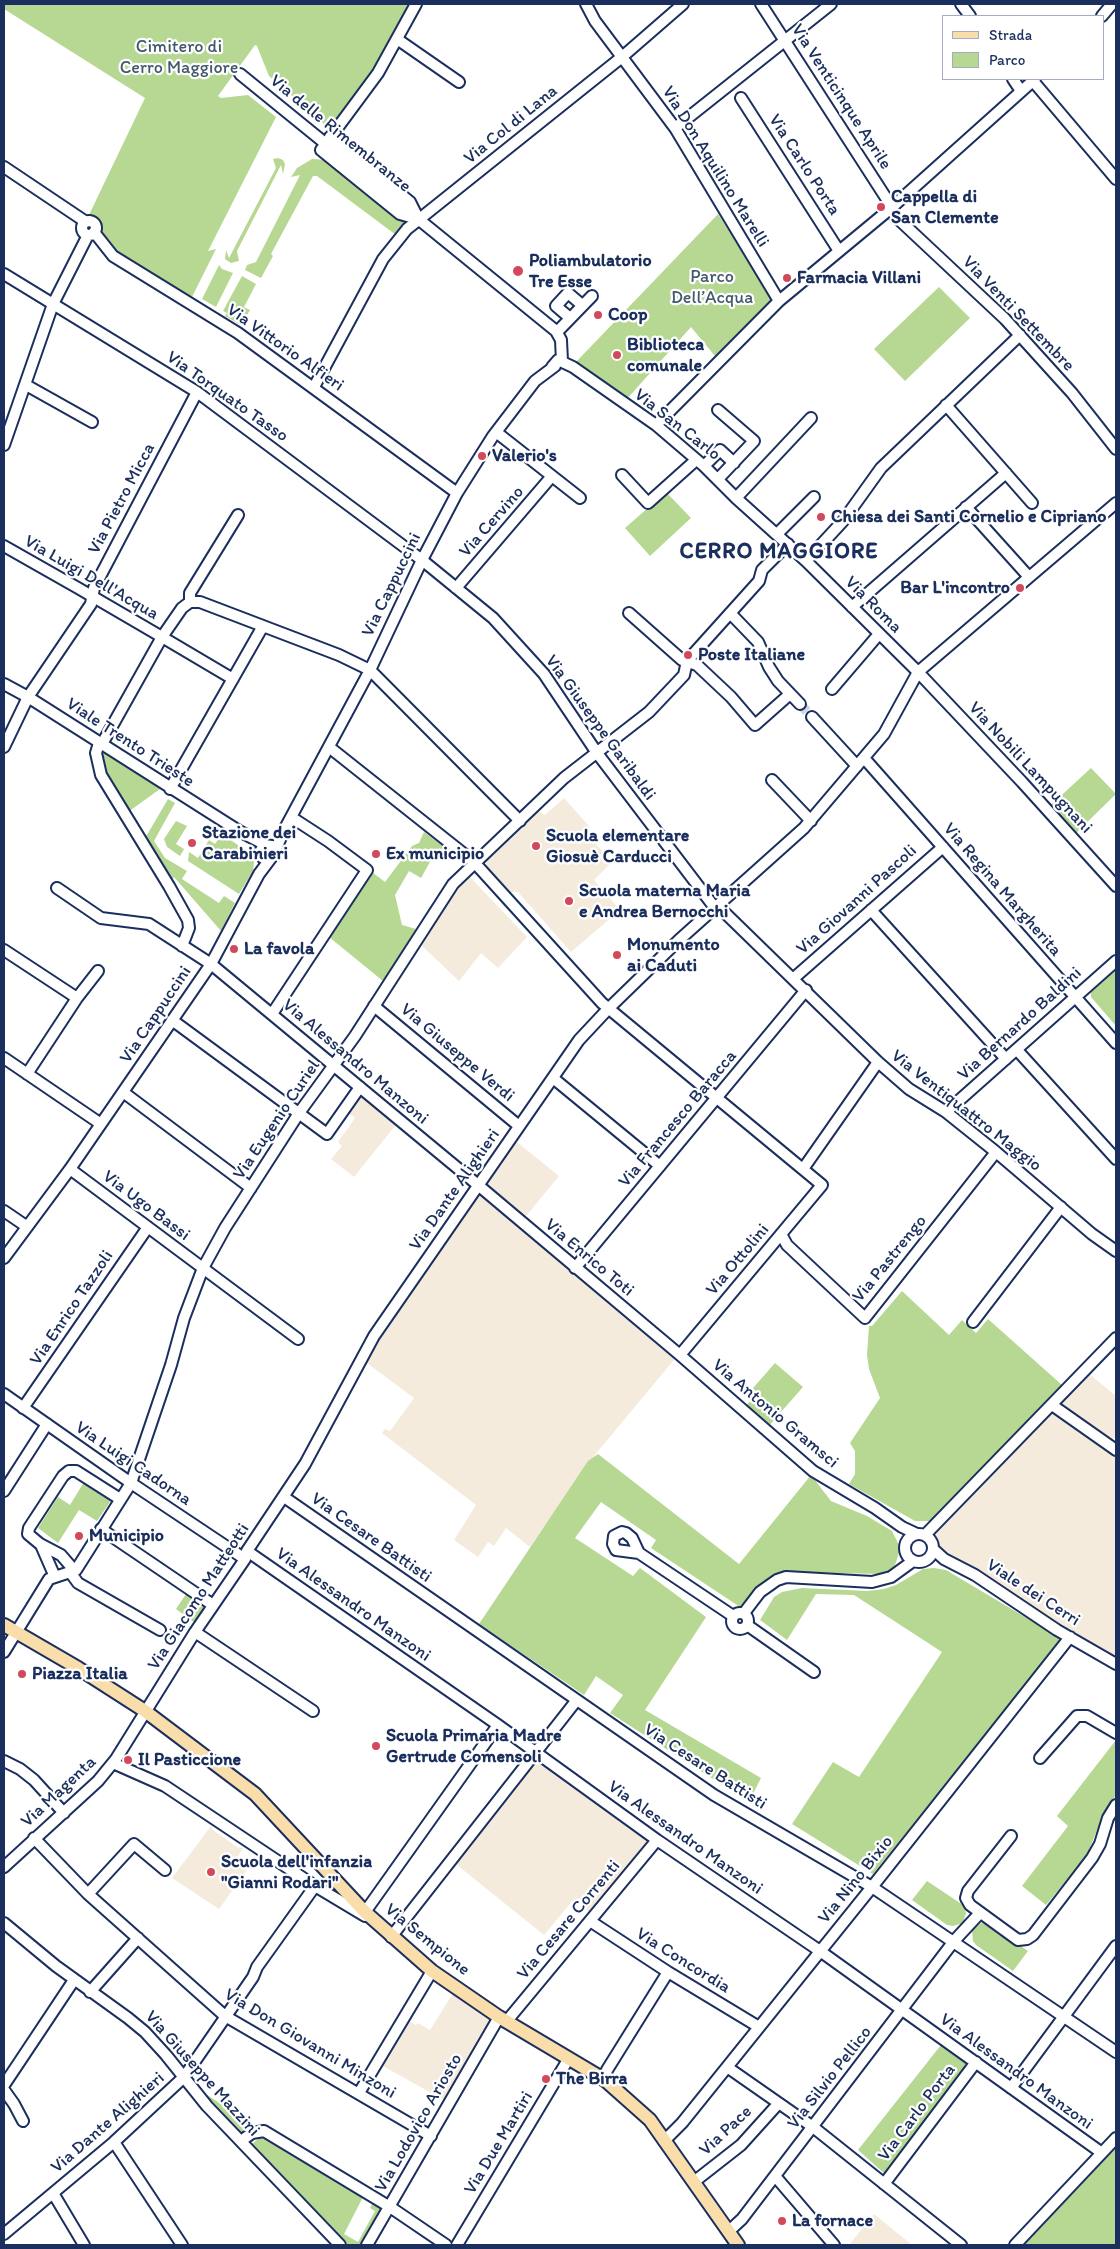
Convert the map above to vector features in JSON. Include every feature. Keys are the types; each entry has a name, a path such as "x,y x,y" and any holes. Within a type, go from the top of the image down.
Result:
{"main road":[{"name":"Via Sempione","path":"4,1625 145,1710 261,1798 365,1912 390,1937 432,1971 503,2020 605,2080 650,2120 695,2181 738,2245"}],"street":[{"path":"326,143 378,73 416,4"},
{"name":"Via Don Aquilino Marelli","path":"586,4 675,128 779,302"},
{"name":"Via Col di Lana","path":"314,387 383,259 408,229 622,56 683,4"},
{"name":"Via Venticinque Aprile","path":"761,4 786,40 888,201 890,209"},
{"path":"675,128 831,4"},
{"path":"961,4 969,15"},
{"path":"1104,15 1112,4"},
{"path":"1105,15 1116,8"},
{"path":"397,39 459,82"},
{"name":"Via delle Rimembranze","path":"240,74 557,332"},
{"path":"1014,80 1021,91"},
{"path":"656,426 779,302 890,209 1034,80 1116,179"},
{"name":"Via Carlo Porta","path":"741,98 840,251"},
{"name":"Via Vittorio Alfieri","path":"4,167 86,222 94,224 91,234 113,256 238,333 458,493"},
{"name":"Via Venti Settembre","path":"890,209 895,216 1020,335 1072,392 1116,449"},
{"path":"4,445 8,424 26,385 53,304 91,234"},
{"name":"Via Torquato Tasso","path":"4,274 197,392 422,560"},
{"path":"570,318 556,306 568,293 582,306"},
{"path":"559,363 561,340 557,332 592,296"},
{"path":"806,561 843,521 881,468 1020,335"},
{"name":"Via San Carlo","path":"559,363 656,426 718,479 736,498 806,561"},
{"name":"Via Cappuccini","path":"4,1258 70,1169 211,964 259,874 266,851 283,832 329,747 370,670 422,560 484,448 535,381 559,363"},
{"path":"26,385 92,422"},
{"name":"Via Pietro Micca","path":"4,747 28,697 91,604 94,588 197,392"},
{"path":"946,405 1032,503"},
{"path":"718,410 754,441 718,479"},
{"path":"736,498 811,418"},
{"path":"496,432 580,498"},
{"path":"622,476 648,503 720,450 734,463"},
{"path":"852,607 1006,473"},
{"name":"Via Cervino","path":"456,588 552,476"},
{"path":"777,534 814,497"},
{"path":"918,672 1116,503"},
{"path":"966,507 1029,577"},
{"path":"238,515 190,593 190,602 200,602 264,626 338,655 370,670 520,821"},
{"name":"Via Eugenio Curiel","path":"72,1571 131,1484 184,1318 203,1268 299,1113 334,1066 453,884 564,778 649,712 684,675 687,661 759,581 762,570 788,544"},
{"name":"Via Luigi Dell'Acqua","path":"4,546 162,637 182,608 190,602"},
{"name":"Via Giuseppe Garibaldi","path":"422,560 493,618 544,674 597,753 715,908"},
{"name":"Via Roma","path":"806,561 918,672"},
{"path":"630,612 682,660 697,665 730,696 755,725 790,694"},
{"path":"730,613 758,642 769,667 800,704"},
{"path":"170,789 264,626"},
{"path":"832,689 879,634"},
{"path":"182,946 188,928 188,920 170,886 101,774 96,753 162,637 234,679"},
{"name":"Via Dante Alighieri","path":"282,1499 305,1464 374,1336 579,1040 608,1009 715,908 774,856 810,820 884,734 918,672"},
{"name":"Via Nobili Lampugnani","path":"918,672 1022,782 1116,886"},
{"name":"Viale Trento Trieste","path":"4,684 28,697 238,831 266,851"},
{"name":"Via Regina Margherita","path":"812,717 861,762 943,847 1116,1043"},
{"path":"329,747 474,862 608,1009 803,1170 878,1062"},
{"path":"772,780 810,820"},
{"path":"272,1014 367,870 291,817"},
{"name":"Via Giovanni Pascoli","path":"794,978 943,847"},
{"name":"Via Alessandro Manzoni","path":"57,888 100,918 149,924 211,964 478,1185"},
{"name":"Via Ventiquattro Maggio","path":"715,908 724,911 878,1062 909,1089 946,1112 1116,1251"},
{"path":"871,910 1006,1059"},
{"path":"4,950 78,998"},
{"name":"Via Bernardo Baldini","path":"946,1112 1116,961"},
{"path":"27,1074 98,971"},
{"name":"Via Francesco Baracca","path":"576,1268 806,990"},
{"name":"Via Giuseppe Verdi","path":"374,1006 519,1126"},
{"path":"172,1020 328,1134 360,1088"},
{"path":"1017,1050 1116,1159"},
{"path":"4,1058 101,1124"},
{"path":"553,1078 660,1166"},
{"path":"123,1092 251,1188"},
{"name":"Via Pastrengo","path":"781,1234 787,1245 865,1318 996,1152"},
{"name":"Via Ugo Bassi","path":"70,1169 298,1339"},
{"name":"Via Ottolini","path":"680,1355 822,1185 803,1170"},
{"name":"Via Enrico Toti","path":"478,1185 680,1355"},
{"path":"972,1322 1061,1207"},
{"path":"4,1211 26,1226"},
{"name":"Via Enrico Tazzoli","path":"24,1408 148,1227"},
{"path":"927,1539 935,1526 1116,1338"},
{"name":"Via Antonio Gramsci","path":"680,1355 813,1472 875,1508 902,1527 927,1539"},
{"name":"Via Luigi Cadorna","path":"4,1394 131,1484 246,1555"},
{"path":"1052,1405 1116,1450"},
{"path":"4,1491 47,1424"},
{"path":"120,1499 76,1471 66,1473 28,1531 30,1537 62,1555 78,1583 160,1630"},
{"name":"Via Giacomo Matteotti","path":"145,1710 282,1499"},
{"name":"Via Cesare Battisti","path":"282,1499 714,1795 872,1887 1116,2051"},
{"path":"902,1527 906,1542"},
{"path":"101,1529 212,1605"},
{"path":"927,1539 910,1536 904,1549 910,1559 920,1562 944,1559"},
{"path":"927,1539 932,1554 927,1560"},
{"name":"Viale dei Cerri","path":"927,1539 944,1559 974,1575 1070,1637 1116,1664"},
{"path":"40,1544 45,1550 55,1577"},
{"path":"638,1552 739,1615"},
{"name":"Via Alessandro Manzoni","path":"246,1555 498,1725 657,1840 820,1951 1102,2153"},
{"path":"814,1672 746,1626 742,1628 735,1627 732,1623 760,1592 777,1580 786,1577 872,1582 891,1577 902,1570 910,1559"},
{"path":"4,1652 49,1579 72,1571"},
{"path":"195,1632 313,1711"},
{"name":"Via Nino Bixio","path":"664,2141 682,2123 1070,1637"},
{"path":"390,1937 576,1701"},
{"name":"Via Magenta","path":"4,1867 98,1781 113,1763 145,1710"},
{"path":"1040,1758 1077,1716 1088,1716 1116,1733"},
{"path":"365,1912 498,1725"},
{"path":"4,1761 20,1769 34,1780 64,1812"},
{"path":"113,1763 165,1786 315,1886 375,1922"},
{"path":"1011,1836 968,1891 966,1898 970,1905 1018,1940 1027,1939 1033,1935 1092,1858 1100,1844 1108,1818 1116,1806"},
{"name":"Via Don Giovanni Minzoni","path":"34,1838 88,1894 225,2016 431,2136"},
{"name":"Via Cesare Correnti","path":"503,2020 590,1921 657,1840"},
{"path":"88,1894 134,1844 166,1870"},
{"name":"Via Dante Alighieri","path":"4,2234 114,2142 184,2077 253,1977 257,1967 315,1886"},
{"name":"Via Silvio Pellico","path":"729,2231 742,2219 776,2176 903,2011 954,1941 980,1912"},
{"name":"Via Concordia","path":"590,1921 668,1972 759,2027"},
{"name":"Via Giuseppe Mazzini","path":"4,1923 74,1980 110,2004 145,2032 207,2106 340,2245"},
{"path":"90,1992 138,1938"},
{"path":"1011,2088 1116,1946"},
{"path":"359,2093 432,1971"},
{"path":"605,2080 607,2070 668,1972"},
{"path":"4,2085 74,1980"},
{"name":"Via Lodovico Ariosto","path":"367,2245 431,2136 503,2020"},
{"name":"Via Due Martiri","path":"457,2245 569,2058"},
{"name":"Via Carlo Porta","path":"884,2184 976,2062"},
{"path":"727,2066 813,2127 961,2245"},
{"path":"4,2090 23,2121"},
{"name":"Via Pace","path":"695,2181 741,2145 778,2104"},
{"path":"241,2141 252,2132 264,2131 390,2207 446,2245"},
{"path":"1015,2245 1116,2138"},
{"path":"114,2142 182,2245"},
{"path":"776,2176 834,2245"},
{"name":"Via Dante Alighieri","path":"53,2193 84,2245"}],"shaded area":[{"path":"564,798 589,826 586,833 612,862 594,880 620,910 571,952 518,892 511,892 486,866 487,858 539,811 545,815"},
{"path":"469,876 527,937 498,968 481,953 459,981 420,944 458,886"},
{"path":"361,1090 399,1121 354,1177 331,1159 342,1146 338,1142 355,1118 346,1111"},
{"path":"512,1138 559,1176 522,1221 479,1184"},
{"path":"478,1187 678,1355 589,1462 530,1547 506,1528 494,1546 488,1542 478,1557 454,1540 476,1505 382,1433 385,1429 390,1431 414,1398 363,1360"},
{"path":"1087,1372 1116,1396 1116,1435 1110,1443 1116,1447 1116,1662 1059,1629 935,1547 932,1538 947,1515"},
{"path":"536,1754 654,1840 594,1916 574,1899 544,1935 452,1861"},
{"name":"Scuola dell'infanzia \"Gianni Rodari\"","path":"211,1826 213,1830 237,1847 243,1848 237,1858 249,1867 219,1909 172,1878"},
{"path":"455,1990 501,2019 451,2104 381,2065 407,2020 416,2025 418,2023 430,2030"},
{"path":"874,2214 912,2245 849,2245"}],"green space":[{"name":"Cimitero di Cerro Maggiore","path":"4,4 409,4 374,72 331,130 269,76 255,45 218,96 221,98 248,95 276,117 208,251 216,249 191,299 106,247 100,224 88,217 145,98 4,9"},
{"path":"273,159 283,160 285,164 283,174 281,165 237,251 239,261 231,263 225,259 226,250 229,258 276,168"},
{"path":"312,159 327,160 405,222 396,235 317,176 313,176 271,254 273,256 261,278 245,270 247,265 256,262 300,175 291,177 297,168"},
{"name":"Parco Dell’Acqua","path":"718,214 773,299 715,356 691,327 626,400 576,362"},
{"path":"219,265 222,269 233,273 216,307 202,299"},
{"path":"242,276 256,284 244,307 250,310 241,325 225,316 227,313 223,311"},
{"path":"939,287 970,318 905,381 874,349"},
{"path":"666,492 691,518 650,556 625,528"},
{"path":"106,752 160,789 128,812 107,775 103,759 103,754"},
{"path":"1091,768 1116,794 1076,833 1051,805"},
{"path":"168,799 175,803 154,841 165,858 187,871 182,879 219,903 224,896 235,903 221,931 174,877 171,881 144,840"},
{"path":"176,821 187,826 176,844 184,849 180,856 167,847 164,839"},
{"path":"424,832 444,847 431,860 421,878 409,871 395,895 402,925 416,929 383,981 329,937 372,872 385,882 412,846 419,843"},
{"path":"222,834 245,850 254,862 253,871 239,894 188,861 189,852 198,858 209,840 215,844"},
{"path":"1116,968 1116,1026 1091,997 1091,990"},
{"path":"902,1291 949,1335 962,1320 976,1333 988,1319 1062,1385 930,1521 915,1521 849,1484 855,1474 855,1451 850,1443 880,1398 869,1369 867,1355 869,1326 872,1326"},
{"path":"775,1363 803,1387 767,1428 744,1408 757,1393 753,1388"},
{"path":"598,1454 739,1564 811,1475 831,1501 867,1516 892,1531 898,1543 900,1550 894,1568 884,1574 788,1572 774,1576 756,1588 743,1609 651,1548 656,1540 601,1502 575,1538 633,1576 640,1568 706,1617 645,1710 761,1778 749,1802 610,1713 623,1695 596,1676 584,1695 479,1624 588,1461"},
{"path":"84,1482 112,1499 97,1521 79,1510 58,1543 38,1528 58,1497 70,1505"},
{"path":"923,1569 946,1570 1062,1639 873,1874 792,1824 833,1762 859,1777 942,1652 854,1595 816,1594 787,1640 760,1620 774,1597 782,1592 802,1588 867,1591 884,1589 896,1585"},
{"path":"188,1591 207,1604 195,1623 176,1609"},
{"path":"1116,1740 1116,1795 1103,1815 1087,1855 1046,1905 1022,1886 1068,1826 1057,1816"},
{"path":"927,1881 963,1905 966,1913 963,1923 953,1926 947,1925 912,1900"},
{"path":"981,1923 989,1924 1028,1951 1013,1971 973,1941 972,1931"},
{"path":"941,2045 968,2064 886,2175 858,2150"},
{"path":"204,2093 249,2122 246,2129 240,2134 202,2094"},
{"path":"264,2134 363,2197 344,2234 358,2242 375,2211 370,2208 373,2202 380,2207 381,2212 360,2245 347,2245 252,2144"},
{"path":"1116,2148 1116,2244 1024,2245"}],"tunnel":[{"path":"800,704 812,717"}],"place":[{"name":"Cappella di San Clemente","path":"881,207"},
{"name":"Poliambulatorio Tre Esse","path":"518,271"},
{"name":"Farmacia Villani","path":"787,278"},
{"name":"Coop","path":"598,315"},
{"name":"Biblioteca comunale","path":"617,355"},
{"name":"Valerio's","path":"482,456"},
{"name":"Chiesa dei Santi Cornelio e Cipriano","path":"821,517"},
{"name":"Bar L'incontro","path":"1020,588"},
{"name":"Poste Italiane","path":"688,655"},
{"name":"Stazione dei Carabinieri","path":"192,843"},
{"name":"Scuola elementare Giosuè Carducci","path":"536,846"},
{"name":"Ex municipio","path":"376,854"},
{"name":"Scuola materna Maria e Andrea Bernocchi","path":"569,901"},
{"name":"La favola","path":"234,949"},
{"name":"Monumento ai Caduti","path":"617,955"},
{"name":"Municipio","path":"79,1536"},
{"name":"Piazza Italia","path":"22,1674"},
{"name":"Scuola Primaria Madre Gertrude Comensoli","path":"376,1746"},
{"name":"Il Pasticcione","path":"128,1760"},
{"name":"Scuola dell'infanzia \"Gianni Rodari\"","path":"211,1872"},
{"name":"The Birra","path":"546,2079"},
{"name":"La fornace","path":"782,2221"}],"district":[{"name":"CERRO MAGGIORE","path":"779,552"}]}
